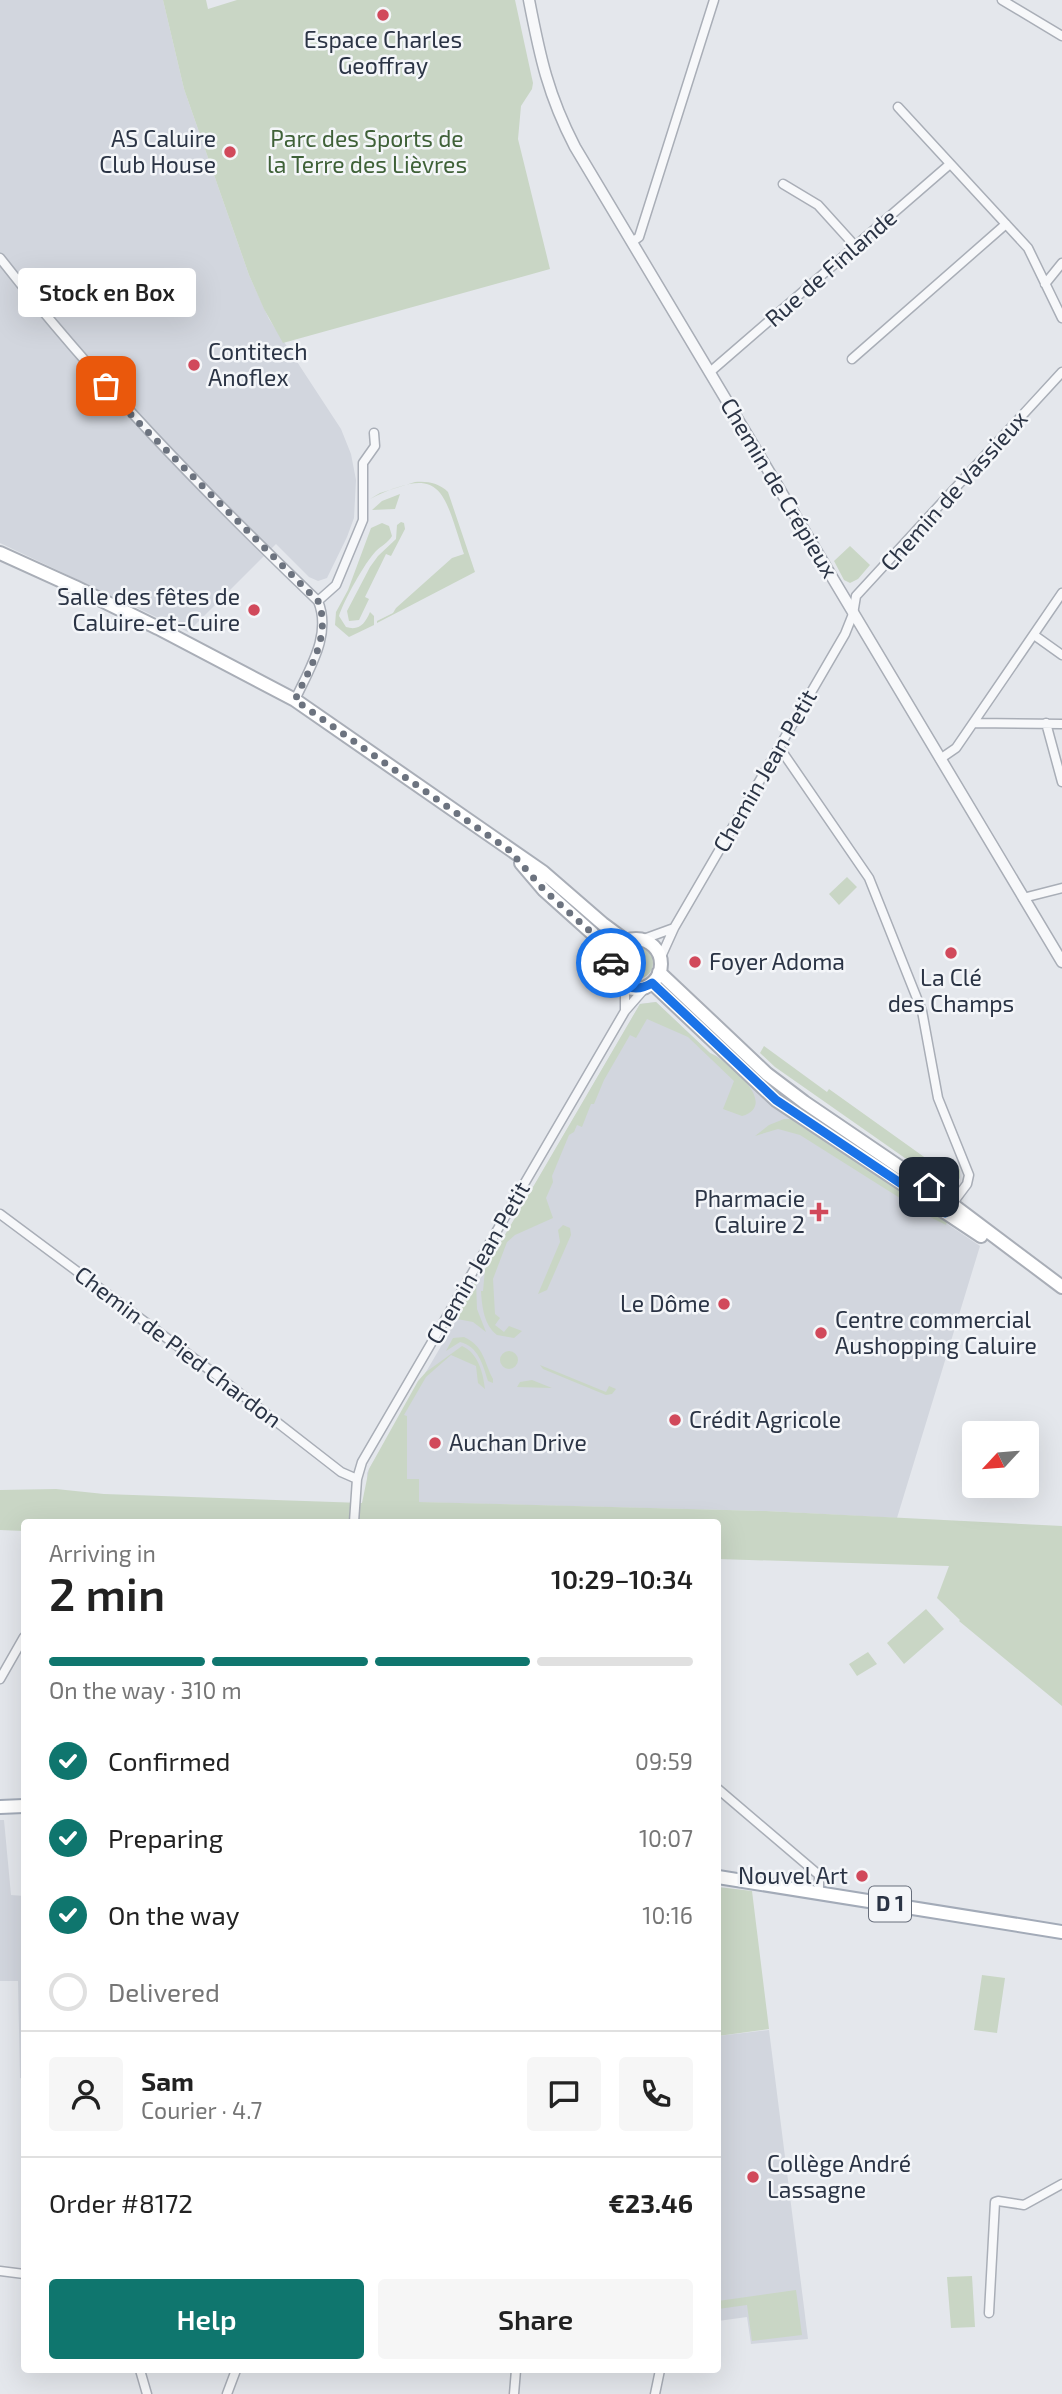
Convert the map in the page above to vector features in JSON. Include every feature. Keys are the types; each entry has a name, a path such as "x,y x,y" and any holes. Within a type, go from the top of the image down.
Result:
{"main road":[{"path":"0,553 129,613 295,700 552,879 626,941"},
{"path":"509,850 544,890 592,933 612,958"},
{"path":"654,975 632,989 625,986 614,976 612,958 615,951 626,941 641,940 654,948 654,975 767,1074 948,1209 1062,1287"},
{"path":"0,1807 21,1806"},
{"name":"D 1","path":"721,1877 1062,1932"}],"street":[{"name":"Chemin de Crépieux","path":"529,0 539,57 561,121 1062,962"},
{"path":"632,242 639,237 715,0"},
{"path":"1002,0 1062,36"},
{"path":"898,107 1028,248 1062,318"},
{"name":"Rue de Finlande","path":"710,372 950,164"},
{"path":"783,184 818,205 856,247"},
{"path":"852,359 1006,224"},
{"path":"0,257 61,335 135,419 318,601 323,613 322,638 295,700"},
{"path":"1045,284 1062,263"},
{"name":"Chemin de Vassieux","path":"853,614 856,596 1062,372"},
{"path":"318,601 336,585 363,520 363,463 375,446 374,433"},
{"path":"940,759 956,748 1062,593"},
{"name":"Chemin Jean Petit","path":"354,1519 354,1498 362,1462 625,1011 654,975 674,928 845,634 853,614"},
{"path":"1034,635 1062,655"},
{"path":"974,723 1062,724"},
{"path":"1046,723 1062,782"},
{"path":"779,747 869,878 915,990 922,1010 938,1098 969,1175 967,1184 948,1209"},
{"path":"1023,898 1062,888"},
{"path":"641,940 674,928"},
{"path":"625,986 625,1011"},
{"name":"Chemin de Pied Chardon","path":"0,1214 215,1374 341,1472 357,1479"},
{"path":"0,1679 21,1642"},
{"path":"721,1792 819,1875 819,1892"},
{"path":"989,2313 995,2202 1024,2205 1062,2183"},
{"path":"0,2271 21,2274"},
{"path":"140,2373 148,2394"},
{"path":"227,2394 235,2373"},
{"path":"514,2394 516,2373"},
{"path":"655,2394 659,2373"}],"shaded area":[{"path":"0,0 163,0 184,89 249,275 269,319 341,429 351,454 356,480 354,518 327,578 318,581 309,577 276,544 188,632 0,543"},
{"path":"656,1002 771,1105 980,1246 897,1518 766,1511 369,1501 367,1473 457,1319 470,1289 475,1281 477,1284 640,1004"},
{"path":"0,1820 4,1820 11,1895 21,1896 21,2078 18,1981 0,1981"},
{"name":"Collège André Lassagne","path":"769,2030 808,2339 751,2344 747,2317 721,2321 721,2036"}],"green space":[{"name":"Parc des Sports de la Terre des Lièvres","path":"163,0 206,0 208,9 237,0 515,0 533,83 521,106 518,139 550,269 283,343 249,275 184,89"},
{"path":"424,482 437,485 448,492 475,572 377,623 393,613 452,558 464,554 451,514 436,489 426,484 397,488"},
{"path":"400,494 395,509 372,510 382,501"},
{"path":"382,523 389,526 392,536 366,564 339,616 346,627 355,628 364,623 370,612 374,616 374,625 349,637 335,625 336,612 348,590 371,528"},
{"path":"404,523 405,529 391,556 386,554 365,597 369,599 359,620 349,621 347,611 370,567 396,539 397,525"},
{"path":"850,546 870,565 858,579 850,583 844,580 834,561"},
{"path":"847,877 857,887 839,905 829,894"},
{"path":"637,947 648,952 653,963 648,974 637,979 626,974 621,963 626,952"},
{"path":"656,1002 710,1053 727,1064 747,1083 756,1102 752,1110 742,1116 723,1109 734,1081 688,1037 647,1019 636,1038 630,1035 604,1080 594,1104 591,1104 582,1127 577,1125 569,1135 546,1198 553,1218 515,1235 507,1242 493,1279 495,1314 500,1318 495,1325 504,1332 509,1326 522,1331 514,1338 497,1335 486,1321 483,1309 481,1291 485,1269 640,1004"},
{"path":"764,1046 948,1174 960,1169 960,1178 952,1191 775,1067 760,1053"},
{"path":"791,1119 947,1222 946,1225 800,1135 778,1129 755,1136 769,1125"},
{"path":"563,1225 570,1228 571,1235 547,1290 538,1294 560,1242 558,1230"},
{"path":"476,1281 477,1309 486,1332 473,1322 457,1319 465,1298"},
{"path":"464,1337 480,1350 493,1383 488,1381 479,1357 466,1344 460,1342 446,1351 453,1338"},
{"path":"462,1346 476,1358 485,1389 478,1383 476,1366 451,1355 426,1377 404,1415 407,1416 407,1479 419,1479 419,1502 766,1511 1062,1526 1062,1706 959,1621 937,1598 949,1566 721,1559 721,1519 21,1519 21,1531 0,1530 0,1490 56,1489 104,1494 362,1503 369,1469 418,1381"},
{"path":"509,1351 515,1354 518,1360 515,1366 509,1369 503,1366 500,1360 503,1354"},
{"path":"540,1365 606,1392 609,1386 616,1389 612,1394 606,1395 543,1369"},
{"path":"532,1380 552,1388 517,1387 520,1382"},
{"path":"926,1609 944,1629 904,1664 887,1643"},
{"path":"868,1652 877,1664 857,1676 849,1664"},
{"path":"721,1887 752,1891 769,2029 721,2036"},
{"path":"982,1975 1005,1978 997,2033 974,2030"},
{"path":"972,2276 975,2327 951,2328 947,2277"},
{"path":"796,2290 802,2335 752,2341 747,2305 721,2309 721,2301"}],"way so far":[{"path":"106,386 135,419 318,601 323,613 322,638 295,700 509,850 544,890 592,933 612,958 611,963"}],"place":[{"name":"Espace Charles Geoffray","path":"383,15"},
{"name":"AS Caluire Club House","path":"230,152"},
{"name":"Contitech Anoflex","path":"194,365"},
{"name":"Stock en Box","path":"106,386"},
{"name":"Salle des fêtes de Caluire-et-Cuire","path":"254,610"},
{"name":"La Clé des Champs","path":"951,953"},
{"name":"Foyer Adoma","path":"695,962"},
{"name":"Pharmacie Caluire 2","path":"819,1212"},
{"name":"Le Dôme","path":"724,1304"},
{"name":"Centre commercial Aushopping Caluire","path":"821,1333"},
{"name":"Crédit Agricole","path":"675,1420"},
{"name":"Auchan Drive","path":"435,1443"},
{"name":"Nouvel Art","path":"862,1876"},
{"name":"Collège André Lassagne","path":"753,2177"}],"route":[{"path":"611,963 618,982 632,989 646,987 652,983 776,1100 945,1213 951,1204 929,1187"}]}
